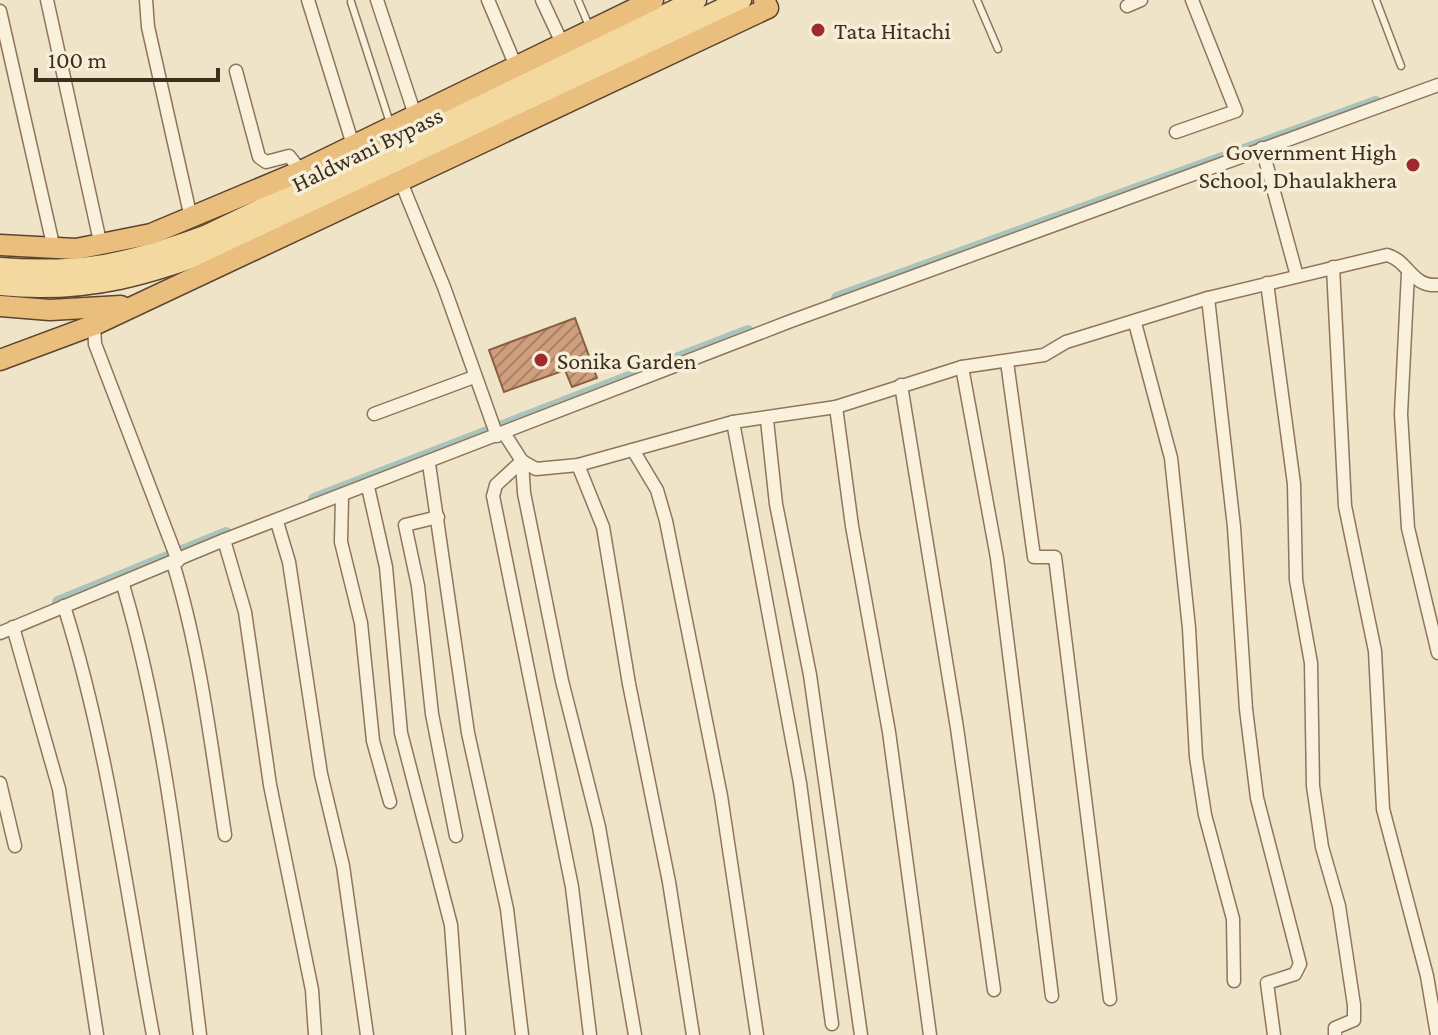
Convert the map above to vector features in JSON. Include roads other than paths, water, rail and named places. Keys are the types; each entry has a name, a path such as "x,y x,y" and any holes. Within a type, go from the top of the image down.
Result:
{"highway":[{"path":"0,245 54,249 101,246 151,234 301,171 515,64 653,0"},
{"path":"0,360 94,325 148,300 401,182 766,4"},
{"path":"0,306 110,308 148,300"},
{"path":"37,309 40,345"}],"main road":[{"name":"Haldwani Bypass","path":"0,268 53,271 106,266 138,261 205,236 696,0"},
{"name":"Haldwani Bypass","path":"0,285 88,286 141,277 169,268 233,242 741,0"}],"street":[{"path":"47,0 101,246"},
{"path":"146,0 148,27 191,218"},
{"path":"308,0 353,145"},
{"path":"377,0 415,115"},
{"path":"488,0 515,64"},
{"path":"542,0 562,43"},
{"path":"1127,6 1141,0"},
{"path":"1176,132 1236,111 1192,0"},
{"path":"0,11 54,249"},
{"path":"236,71 259,157 266,162 289,156 301,171"},
{"path":"0,633 123,585 175,557 429,464 498,431 1438,85"},
{"path":"1262,148 1297,276"},
{"path":"401,182 444,287 474,377 498,431 522,461 536,469 578,465 733,422 767,420 836,407 962,367 1044,355 1066,342 1208,298 1387,255 1398,258 1418,282 1438,285"},
{"path":"1333,267 1345,506 1375,651 1383,809 1427,976 1437,1035"},
{"path":"1408,273 1401,414 1408,528 1438,653"},
{"path":"1267,283 1294,484 1296,580 1311,663 1313,786 1322,847 1339,906 1354,1005 1354,1020 1335,1028 1335,1035"},
{"path":"1208,298 1233,513 1246,709 1257,798 1300,964 1295,974 1267,983 1274,1035"},
{"path":"1135,323 1171,458 1189,628 1196,757 1205,815 1233,919 1234,981"},
{"path":"94,325 95,344 175,557 202,691 225,835"},
{"path":"1007,362 1034,557 1055,557 1110,999"},
{"path":"962,367 997,558 1052,996"},
{"path":"374,414 474,377"},
{"path":"901,385 957,728 994,990"},
{"path":"836,407 852,526 889,732 930,1035"},
{"path":"767,420 779,525 810,675 833,822 861,1035"},
{"path":"733,422 800,783 832,1024"},
{"path":"633,450 657,490 666,521 721,796 757,1035"},
{"path":"522,461 496,485 493,496 572,887 590,1035"},
{"path":"522,461 524,493 562,681 599,827 635,1035"},
{"path":"429,464 468,733 507,909 522,1035"},
{"path":"578,465 603,527 629,684 669,882 693,1035"},
{"path":"368,487 386,567 402,741 451,925 458,986 459,1035"},
{"path":"342,497 341,542 359,611 373,741 390,802"},
{"path":"438,517 405,525 418,586 432,714 456,836"},
{"path":"277,522 289,562 321,774 343,866 367,1035"},
{"path":"224,540 245,612 270,785 312,990 315,1035"},
{"path":"123,585 138,638 170,819 200,1035"},
{"path":"64,606 83,667 110,784 153,1035"},
{"path":"13,627 59,789 97,1035"},
{"path":"0,783 15,846"}],"lane":[{"path":"578,0 591,30"},
{"path":"977,0 998,49"},
{"path":"1376,0 1401,66"},
{"path":"351,2 391,127"}],"waterway":[{"path":"837,298 1376,102"},
{"path":"314,499 748,331"},
{"path":"58,602 226,533"}],"place":[{"name":"Tata Hitachi","path":"818,30"},
{"name":"Government High School, Dhaulakhera","path":"1413,165"},
{"name":"Sonika Garden","path":"541,360"}]}
